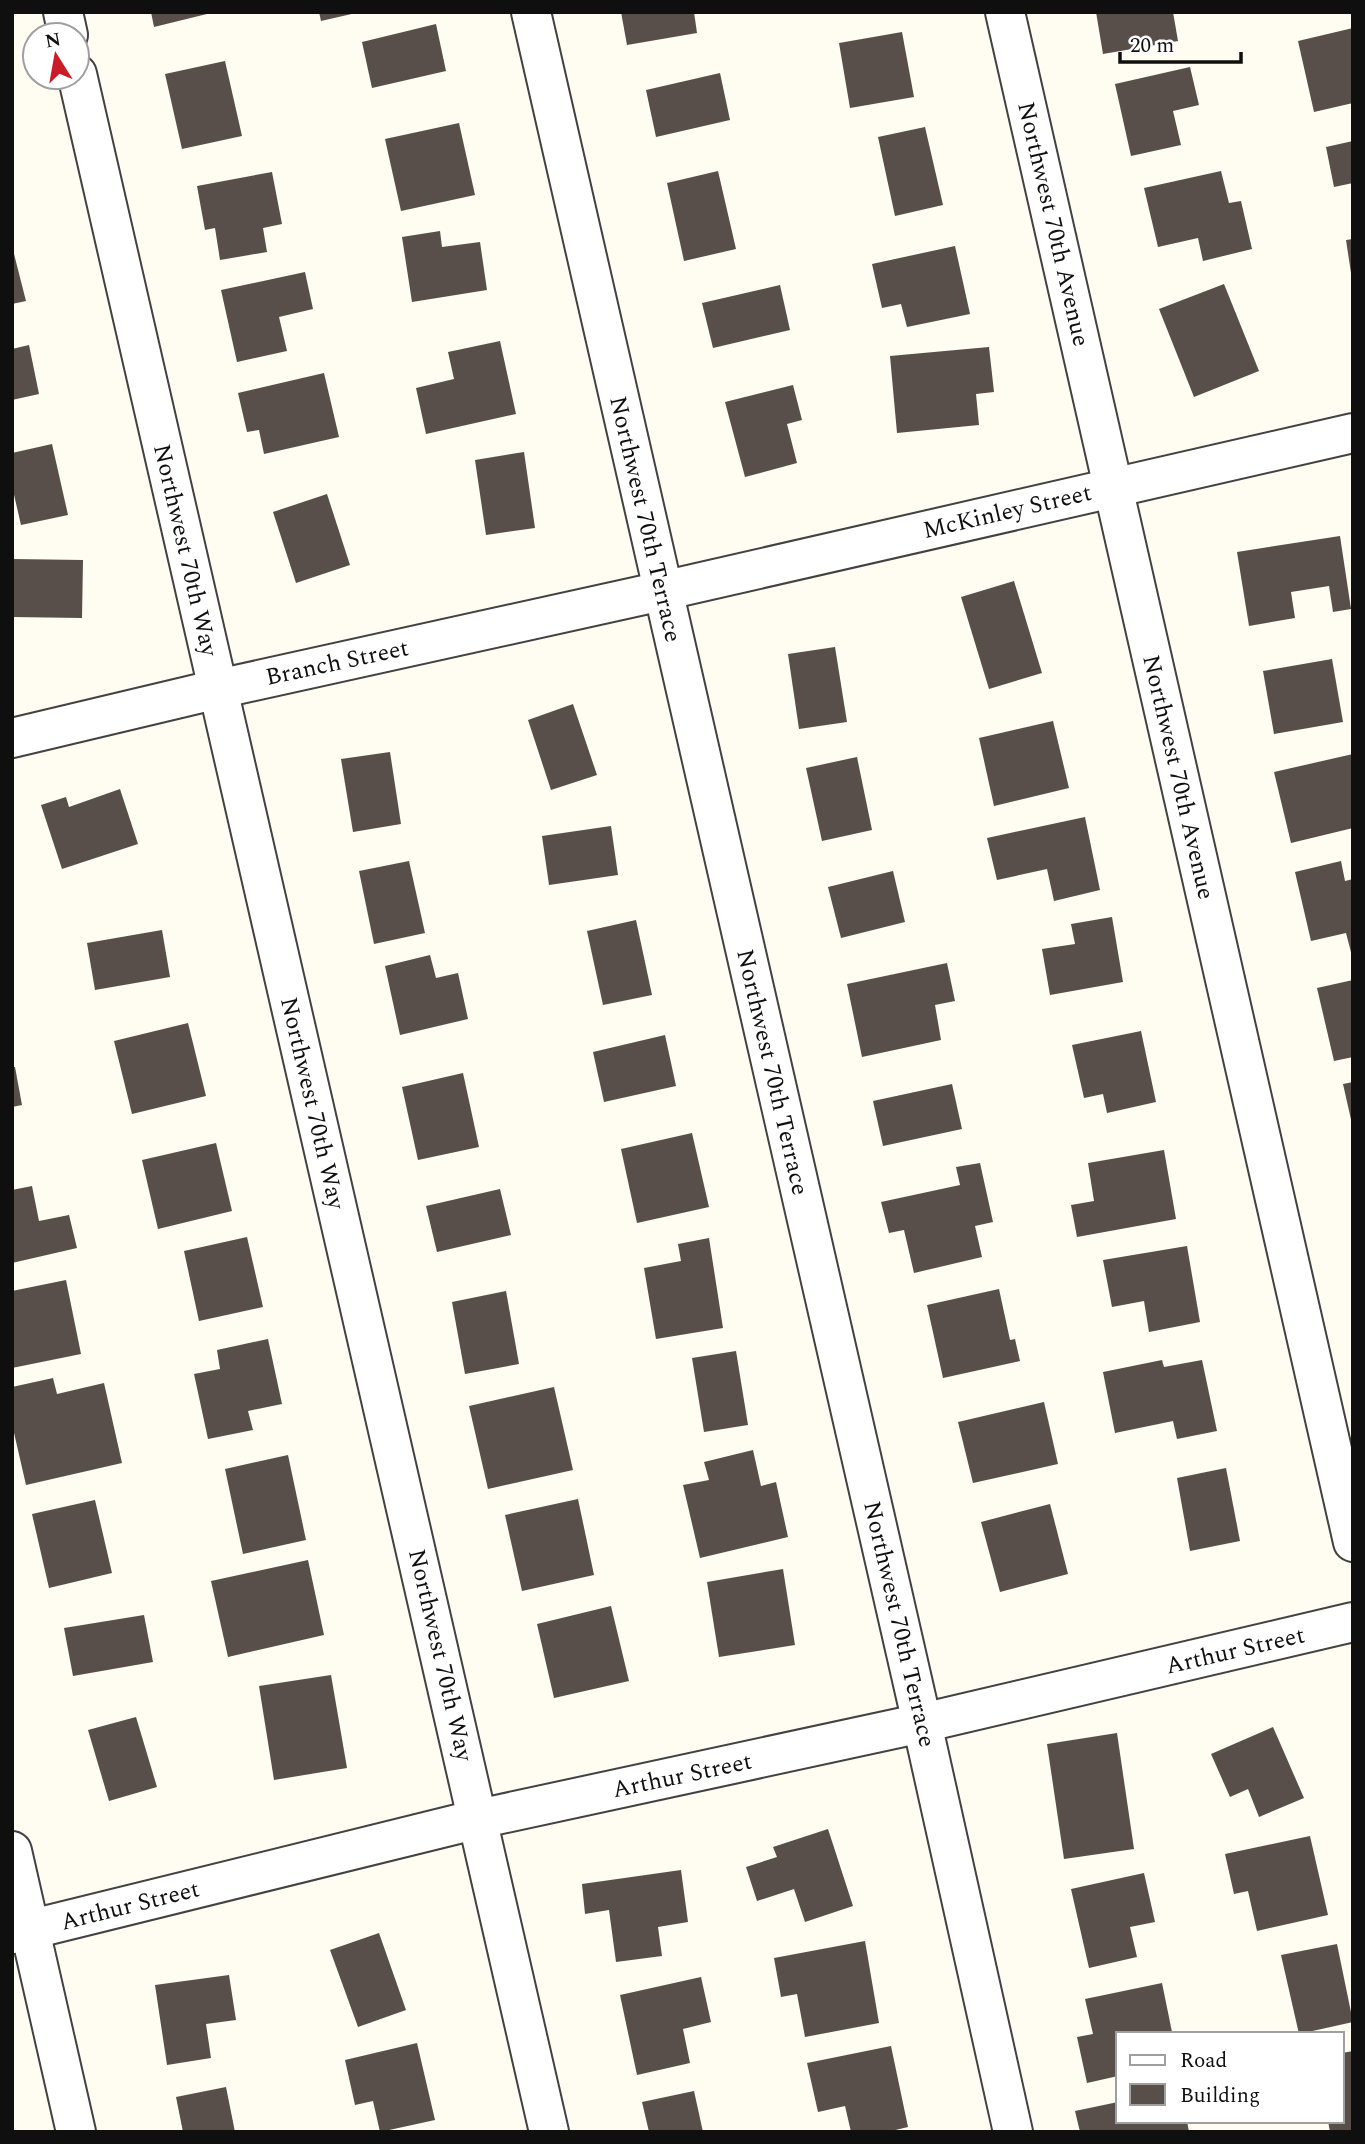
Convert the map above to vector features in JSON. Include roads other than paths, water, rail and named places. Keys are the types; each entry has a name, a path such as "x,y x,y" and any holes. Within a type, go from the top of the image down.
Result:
{"street":[{"name":"Northwest 70th Terrace","path":"531,12 1013,2132"},
{"name":"Northwest 70th Avenue","path":"1005,12 1353,1542"},
{"name":"Northwest 70th Way","path":"81,91 549,2132"},
{"name":"McKinley Street","path":"662,591 1353,433"},
{"name":"Branch Street","path":"12,738 218,689 662,591"},
{"name":"Arthur Street","path":"21,1932 478,1819 922,1723 1353,1622"},
{"path":"12,1851 21,1932 76,2132"}]}
